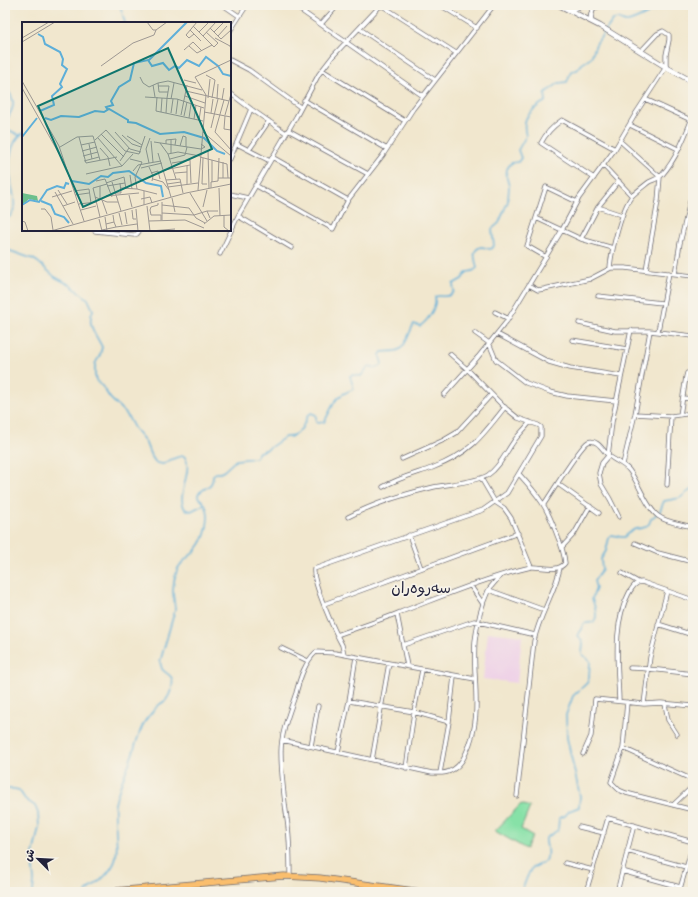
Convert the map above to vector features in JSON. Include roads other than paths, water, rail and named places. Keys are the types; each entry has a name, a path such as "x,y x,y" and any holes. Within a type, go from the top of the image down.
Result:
{"main road":[{"path":"102,892 290,876 320,878 422,892"}],"street":[{"path":"223,5 239,16"},
{"path":"231,29 247,5"},
{"path":"294,5 422,96"},
{"path":"321,24 338,5"},
{"path":"231,231 255,185 322,70 381,5 456,53"},
{"path":"440,5 477,28"},
{"path":"255,185 333,229 348,200 387,149 422,96 494,5"},
{"path":"559,5 591,21 693,82"},
{"path":"570,10 584,5"},
{"path":"591,21 591,12 593,8 595,6 602,5"},
{"path":"360,29 435,80"},
{"path":"444,395 497,334 507,320 562,230 576,202 615,150 666,67 667,46 669,40 668,35 663,31 657,34 641,52"},
{"path":"231,61 249,70 300,107"},
{"path":"322,70 405,121"},
{"path":"231,94 269,122 368,174"},
{"path":"645,99 692,118 684,138 660,177 658,200 646,270"},
{"path":"304,100 387,149"},
{"path":"231,157 251,109"},
{"path":"594,178 541,143 550,128 562,120 615,150"},
{"path":"249,150 269,122"},
{"path":"630,125 678,149"},
{"path":"620,141 660,177"},
{"path":"237,144 271,159 348,200"},
{"path":"603,165 632,196"},
{"path":"610,268 613,248 622,214 626,206 632,196 649,182 660,177"},
{"path":"581,239 598,207 619,181"},
{"path":"546,257 527,246 546,186 576,202"},
{"path":"675,274 680,242 693,189"},
{"path":"231,194 248,198"},
{"path":"598,207 622,214"},
{"path":"238,216 292,248"},
{"path":"536,218 581,239 597,245 613,248"},
{"path":"95,231 134,235 139,231"},
{"path":"220,254 231,231"},
{"path":"529,285 538,290 544,289 590,279 610,268 646,270 693,276"},
{"path":"658,331 669,273"},
{"path":"598,296 662,304"},
{"path":"495,312 507,318 507,320"},
{"path":"579,323 615,331 658,331 693,336"},
{"path":"619,517 599,479 599,473 602,464 608,456 612,422 631,330"},
{"path":"624,464 635,414 650,331"},
{"path":"475,333 489,343 496,360 526,383 536,388 567,396 616,401"},
{"path":"497,334 549,362 570,368 621,376"},
{"path":"572,340 627,349"},
{"path":"344,654 342,645 316,583 314,569 483,510 507,493 541,436 541,428 538,425 518,418 504,407 467,369 450,354"},
{"path":"680,415 686,375 687,373 693,373"},
{"path":"402,459 456,433 491,395"},
{"path":"683,398 693,399"},
{"path":"383,487 390,483 433,468 464,453 474,445 504,407"},
{"path":"635,414 671,416 693,413"},
{"path":"667,485 671,416"},
{"path":"348,518 365,508 385,500 417,491 487,476 496,469 515,440 530,422"},
{"path":"544,504 587,442 592,441 597,444 608,456 624,464 652,510 659,516 666,520 693,527"},
{"path":"516,796 535,635 556,583 560,568 565,563 562,547 544,504 535,491 519,474"},
{"path":"481,478 495,502 504,508 511,518 531,567"},
{"path":"558,484 599,512"},
{"path":"562,547 574,534 590,506"},
{"path":"688,526 693,523"},
{"path":"324,604 518,533"},
{"path":"409,535 421,568"},
{"path":"635,543 658,553 693,562"},
{"path":"337,635 470,585 531,567 560,568"},
{"path":"622,572 638,582 693,600"},
{"path":"282,740 432,773 450,771 457,767 463,760 470,746 476,719 477,703 475,646 483,604 489,590 500,576"},
{"path":"619,702 618,643 621,612 630,591 638,582"},
{"path":"470,585 483,604"},
{"path":"489,590 544,610"},
{"path":"644,704 648,668 658,624 668,591"},
{"path":"396,614 407,666"},
{"path":"403,645 474,622 535,635"},
{"path":"658,624 688,632 693,635"},
{"path":"688,632 693,624"},
{"path":"281,648 308,661"},
{"path":"290,876 290,849 282,783 282,740 297,688 308,661 316,652 344,654 475,679"},
{"path":"338,752 349,701 356,657"},
{"path":"372,760 380,707 389,663"},
{"path":"630,668 648,668 668,672 693,674"},
{"path":"406,768 422,670"},
{"path":"440,773 454,676"},
{"path":"583,754 591,736 595,699 644,704 693,706"},
{"path":"349,701 414,712 448,722"},
{"path":"627,702 624,748 611,782 619,790 693,810"},
{"path":"665,704 668,720 677,734"},
{"path":"311,746 318,706"},
{"path":"624,748 693,780"},
{"path":"673,805 693,786"},
{"path":"586,892 608,818 693,843 679,892"},
{"path":"617,892 634,825"},
{"path":"579,827 604,833"},
{"path":"627,851 686,867"},
{"path":"565,862 593,870"},
{"path":"622,872 680,887"}],"waterway":[{"path":"120,5 125,22"},
{"path":"86,892 99,882 113,866 117,848 115,804 118,793 138,736 146,720 154,710 166,700 172,688 172,679 162,669 160,662 175,610 173,589 177,570 200,545 207,527 208,517 206,506 198,497 198,494 210,485 213,475 224,471 236,460 255,458 259,452 268,449 285,437 290,437 297,433 302,428 308,415 311,413 316,415 316,422 324,422 338,398 354,389 350,376 361,376 368,367 375,368 381,366 380,356 382,352 399,350 405,344 414,324 420,326 429,317 435,305 435,297 452,294 454,291 453,284 462,279 467,272 473,271 477,268 474,256 478,248 481,247 491,249 494,246 492,229 499,223 508,201 509,186 506,175 507,169 511,163 518,162 521,158 518,150 526,136 524,126 528,115 546,101 545,93 559,83 567,82 571,71 577,70 582,64 591,58 596,44 613,20 618,19 627,22 664,5"},
{"path":"5,87 13,100 13,108 5,122"},
{"path":"5,128 19,135"},
{"path":"5,221 12,213 15,205 10,175 12,148 18,137 22,134"},
{"path":"5,249 38,262 55,277 70,285 88,299 93,310 91,315 91,325 102,347 95,364 96,380 103,387 110,398 127,415 134,428 145,441 150,454 156,463 163,464 176,457 184,456 187,461 187,475 182,497 185,509 191,511 205,504"},
{"path":"521,892 532,868 546,861 548,854 546,838 558,830 559,818 565,816 569,811 579,807 580,796 567,738 566,715 573,696 587,683 589,678 590,661 582,654 583,643 578,635 583,624 593,622 596,617 596,611 592,599 596,588 594,581 602,570 601,559 606,551 609,538 612,535 625,537 635,529 643,528 649,524 651,519 660,511 664,501 680,498 693,489"},
{"path":"5,789 19,790 25,799 35,806 38,813 39,827 32,859 34,881 33,892"}],"district":[{"name":"سەروەران","path":"421,588"}]}
